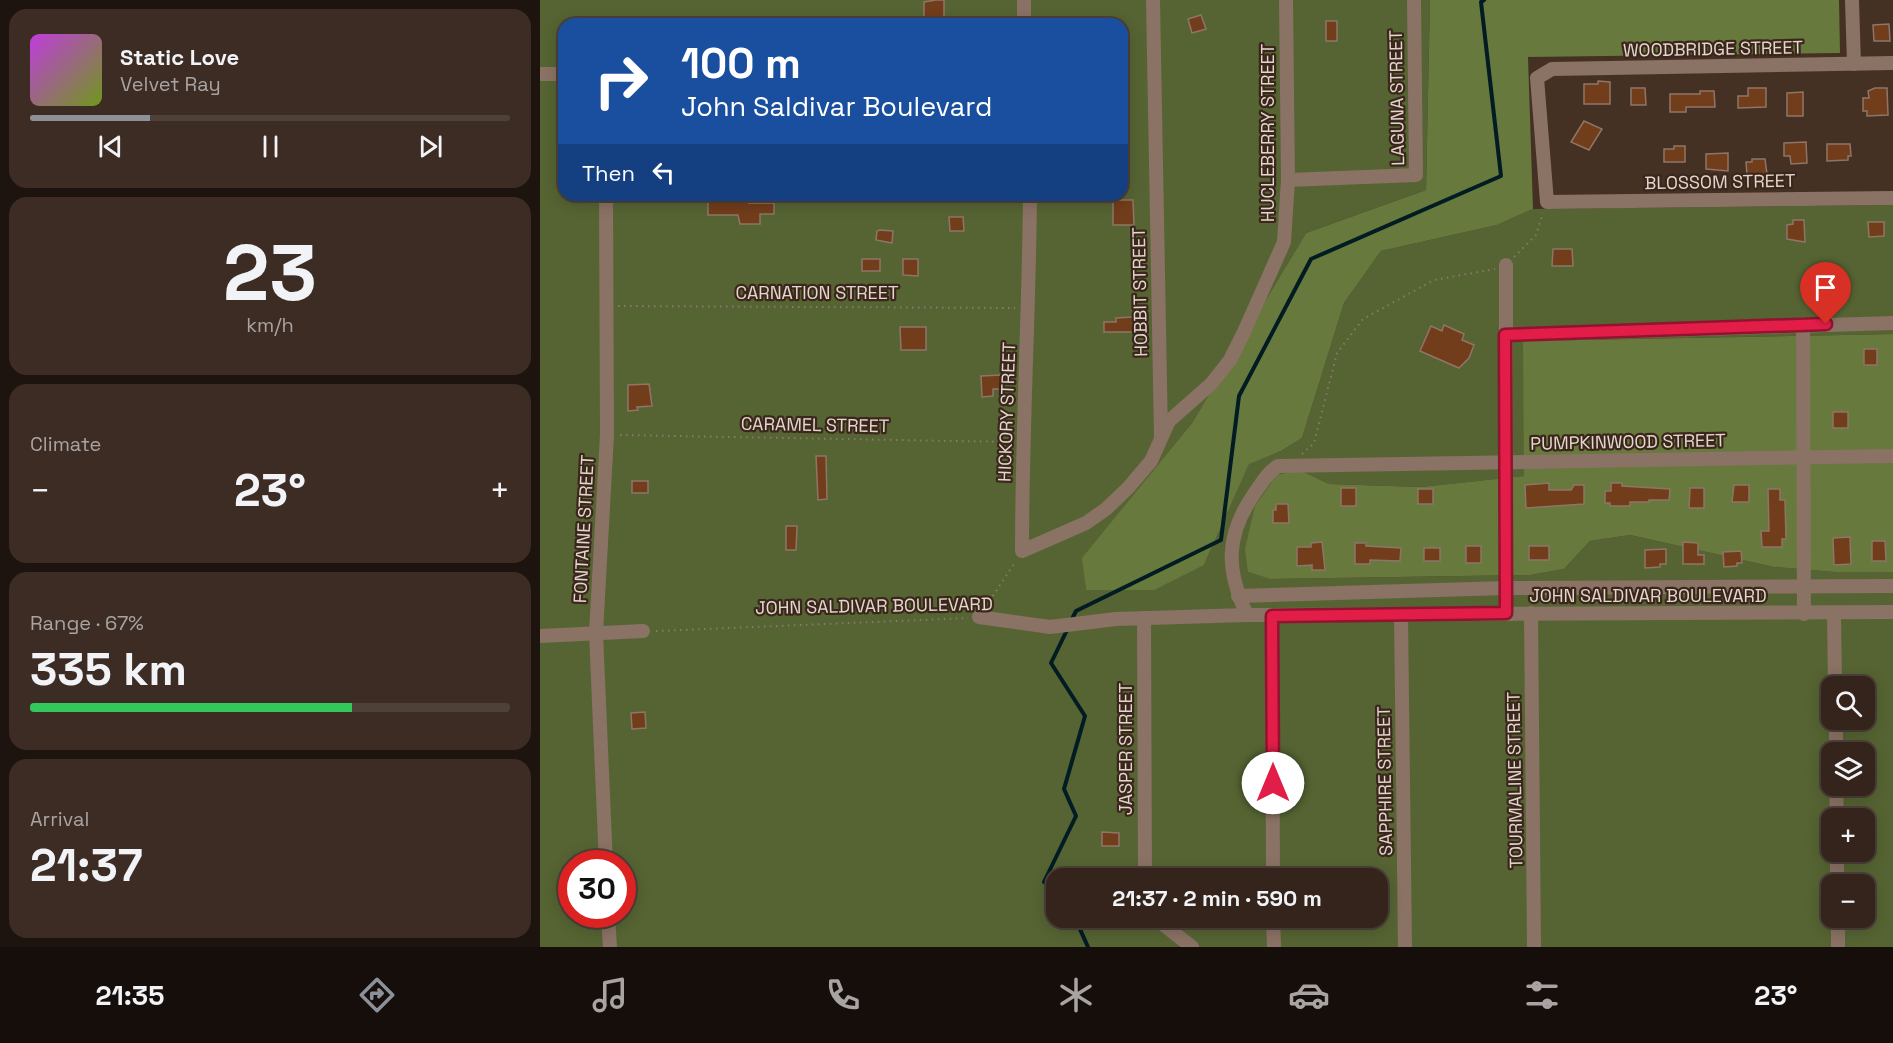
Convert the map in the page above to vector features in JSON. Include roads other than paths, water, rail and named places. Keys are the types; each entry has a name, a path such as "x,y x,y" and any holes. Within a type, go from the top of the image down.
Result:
{"street":[{"path":"1024,0 1024,18"},
{"name":"HOBBIT STREET","path":"1153,0 1161,440"},
{"name":"HUCLEBERRY STREET","path":"1022,551 1086,523 1106,509 1150,461 1169,421 1211,384 1230,360 1244,332 1284,242 1288,180 1286,0"},
{"name":"LAGUNA STREET","path":"1288,180 1416,176 1414,0"},
{"path":"1852,0 1854,64"},
{"name":"WOODBRIDGE STREET","path":"1547,202 1537,78 1552,69 1893,63"},
{"path":"540,74 558,74"},
{"name":"BLOSSOM STREET","path":"1547,202 1893,198"},
{"name":"FONTAINE STREET","path":"605,850 596,633 607,435 606,201"},
{"name":"HICKORY STREET","path":"1022,551 1022,442 1029,308 1030,201"},
{"path":"1506,265 1506,613"},
{"path":"1505,335 1893,323"},
{"path":"1803,324 1804,614"},
{"name":"PUMPKINWOOD STREET","path":"1247,615 1238,596 1231,567 1232,543 1237,521 1269,472 1278,466 1893,456"},
{"name":"JOHN SALDIVAR BOULEVARD","path":"1238,596 1506,588 1893,586"},
{"name":"JOHN SALDIVAR BOULEVARD","path":"979,617 1050,627 1116,619 1247,615 1893,612"},
{"name":"TOURMALINE STREET","path":"1531,613 1534,947"},
{"name":"SAPPHIRE STREET","path":"1401,614 1405,947"},
{"path":"1834,614 1835,676"},
{"path":"1272,616 1273,868"},
{"name":"JASPER STREET","path":"1144,618 1145,868"},
{"path":"540,636 643,631"},
{"path":"609,928 610,947"},
{"path":"1168,928 1192,947"},
{"path":"1273,928 1274,947"},
{"path":"1838,928 1838,947"}],"waterway":[{"path":"1071,621 1076,611 1221,540 1239,396 1311,259 1501,176 1481,2 1484,0"},
{"path":"1051,868 1076,816 1064,789 1085,716 1051,663 1068,628"},
{"path":"1046,878 1044,882 1046,884"},
{"path":"1079,928 1088,947"}]}
